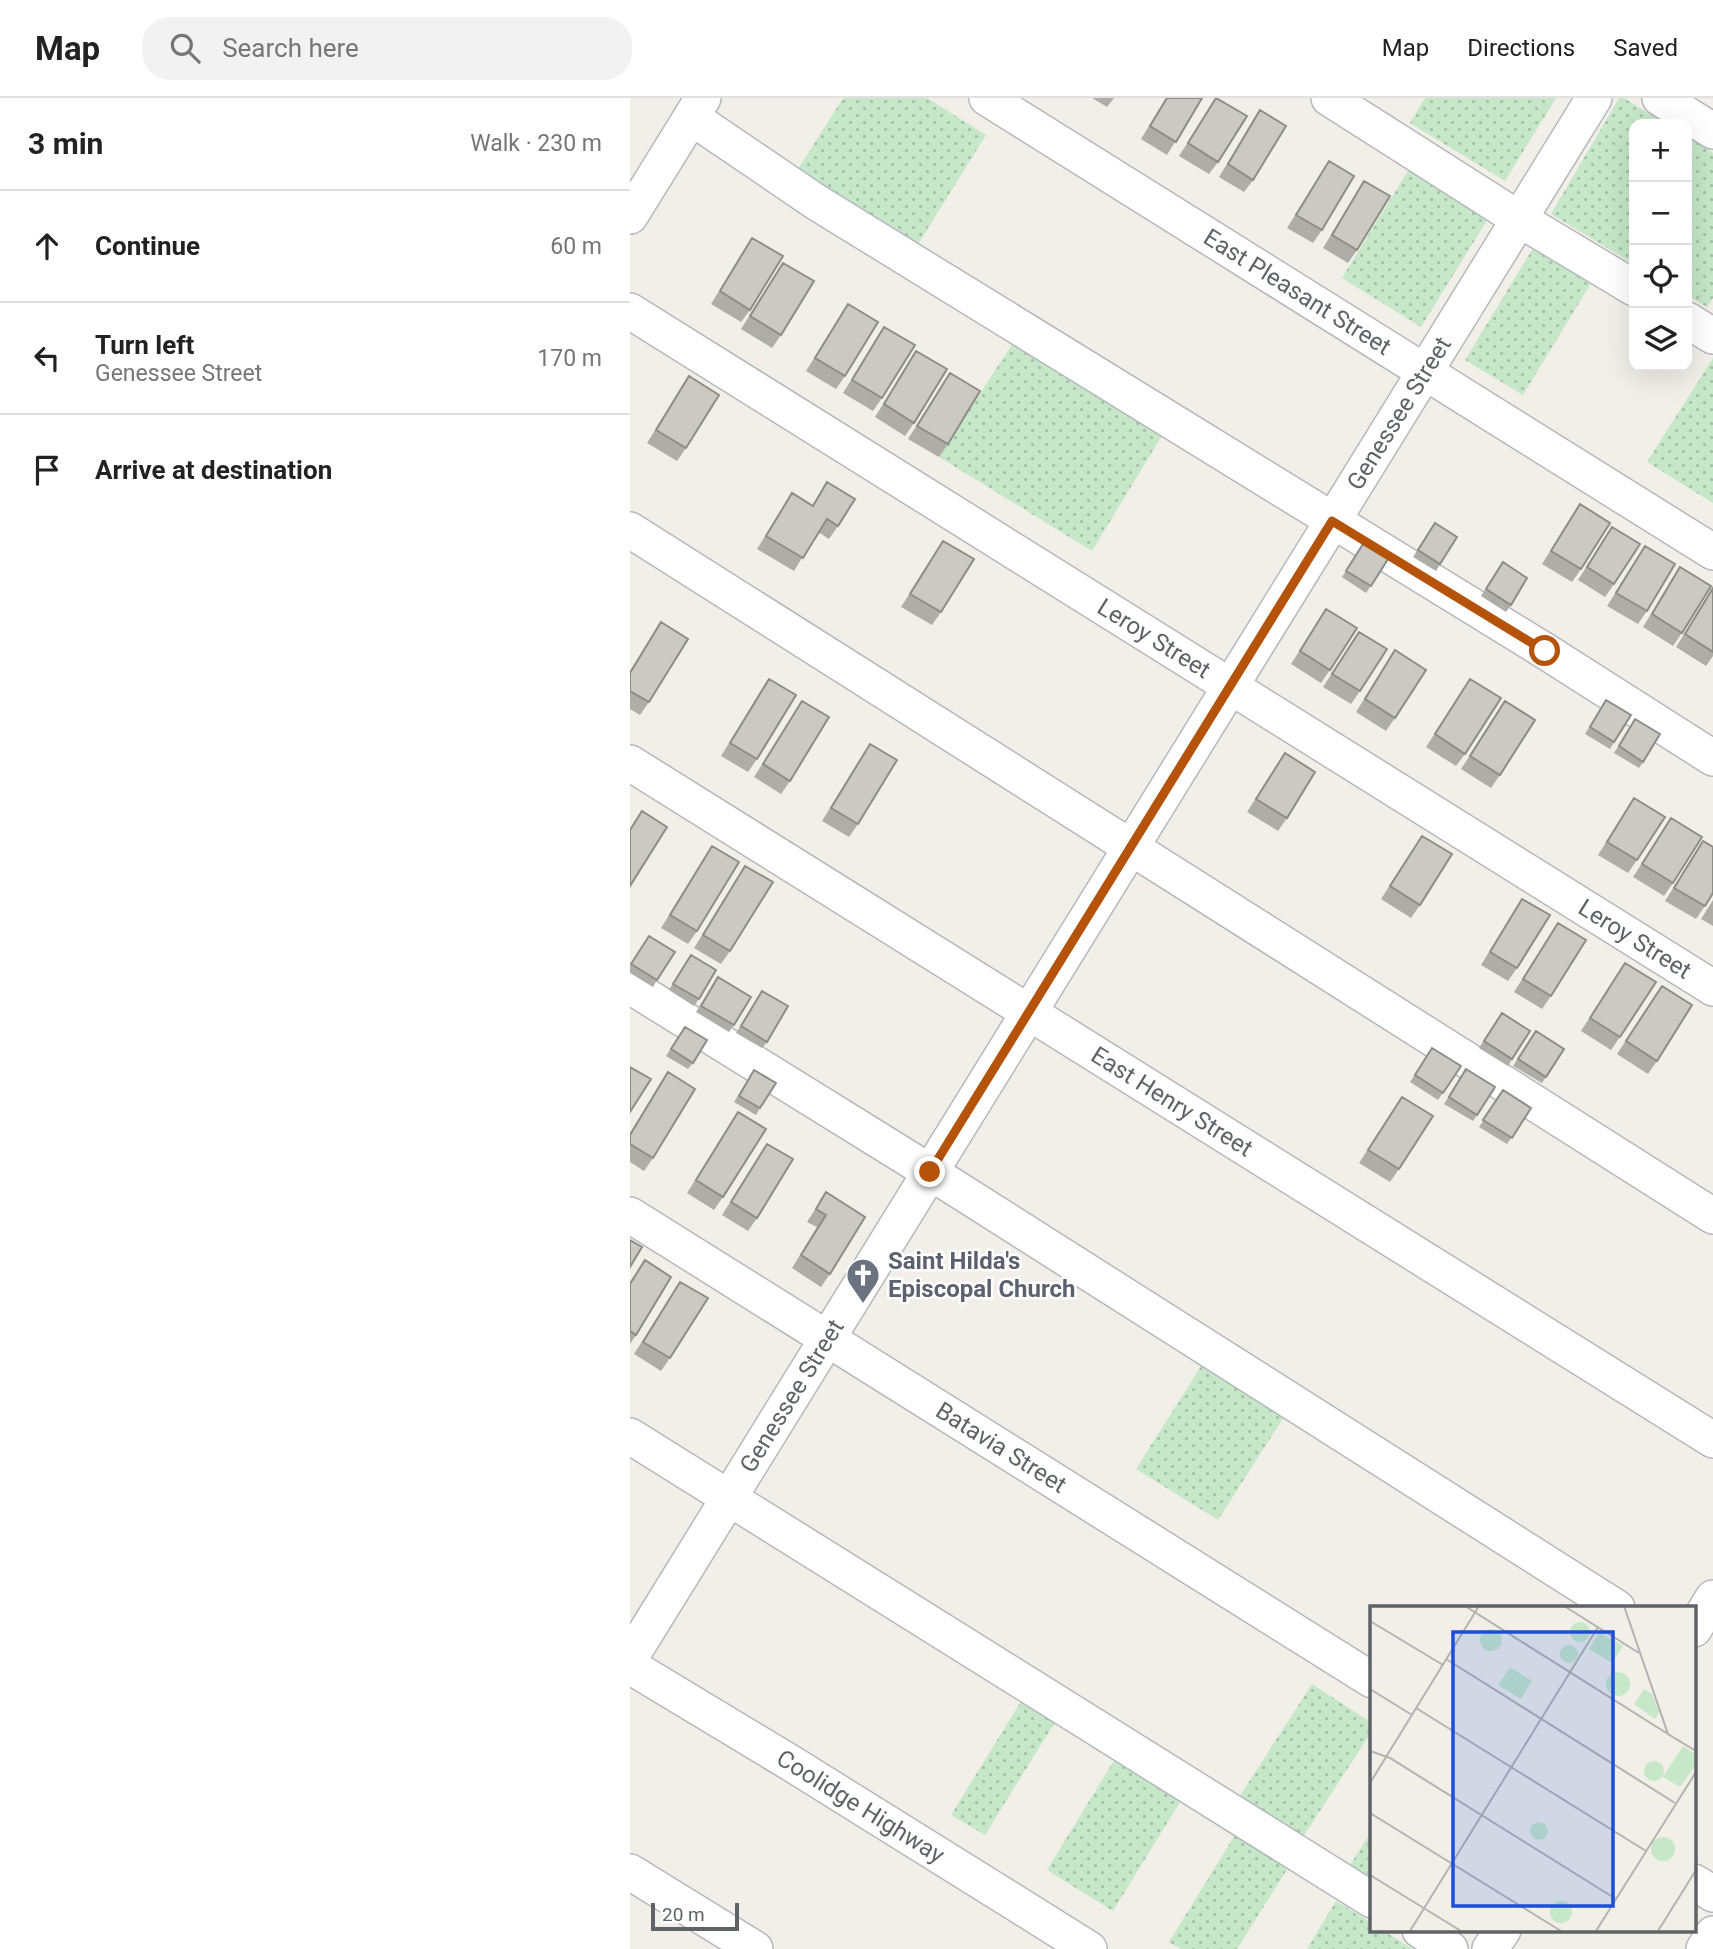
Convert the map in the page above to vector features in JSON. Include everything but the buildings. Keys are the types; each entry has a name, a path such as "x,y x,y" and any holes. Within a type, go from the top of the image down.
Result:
{"street":[{"name":"East Pleasant Street","path":"987,98 1713,552"},
{"path":"1329,98 1519,219 1629,285"},
{"name":"Genessee Street","path":"630,1658 1594,98"},
{"path":"1660,98 1713,131"},
{"path":"630,216 697,108 816,202 1713,758"},
{"name":"Leroy Street","path":"630,311 1713,988"},
{"path":"1692,323 1713,335"},
{"path":"630,530 1713,1216"},
{"name":"East Henry Street","path":"630,763 1713,1440"},
{"path":"630,986 930,1172 1614,1606"},
{"name":"Batavia Street","path":"630,1215 1370,1679"},
{"path":"630,1436 1370,1899"},
{"path":"1696,1626 1713,1598"},
{"name":"Coolidge Highway","path":"630,1666 1089,1949"},
{"path":"630,1872 755,1949"},
{"path":"1696,1883 1713,1894"},
{"path":"1423,1932 1450,1949"},
{"path":"1490,1949 1502,1932"},
{"path":"1704,1949 1713,1934"}],"green space":[{"path":"843,98 927,98 986,135 915,249 795,174"},
{"path":"1425,98 1556,98 1505,181 1410,123"},
{"path":"1619,98 1624,98 1658,119 1629,119 1629,261 1551,214"},
{"path":"1692,140 1713,153 1713,298 1707,307 1692,298"},
{"path":"1411,166 1491,214 1421,327 1342,278"},
{"path":"1535,245 1593,280 1523,395 1465,360"},
{"path":"1018,335 1166,429 1092,551 939,457"},
{"path":"1713,358 1713,503 1647,462"},
{"path":"1205,1360 1287,1412 1218,1520 1136,1469"},
{"path":"1312,1684 1370,1722 1370,1734 1301,1840 1238,1799"},
{"path":"1023,1698 1057,1719 985,1835 951,1815"},
{"path":"1118,1754 1185,1794 1113,1911 1047,1870"},
{"path":"1238,1830 1291,1863 1237,1949 1181,1949 1169,1942"},
{"path":"1370,1833 1370,1884 1347,1870"},
{"path":"1336,1901 1370,1922 1370,1932 1385,1932 1413,1949 1307,1949"}],"place":[{"name":"Saint Hilda's Episcopal Church","path":"863,1305"}],"route":[{"path":"930,1172 1332,521 1545,651"}]}
